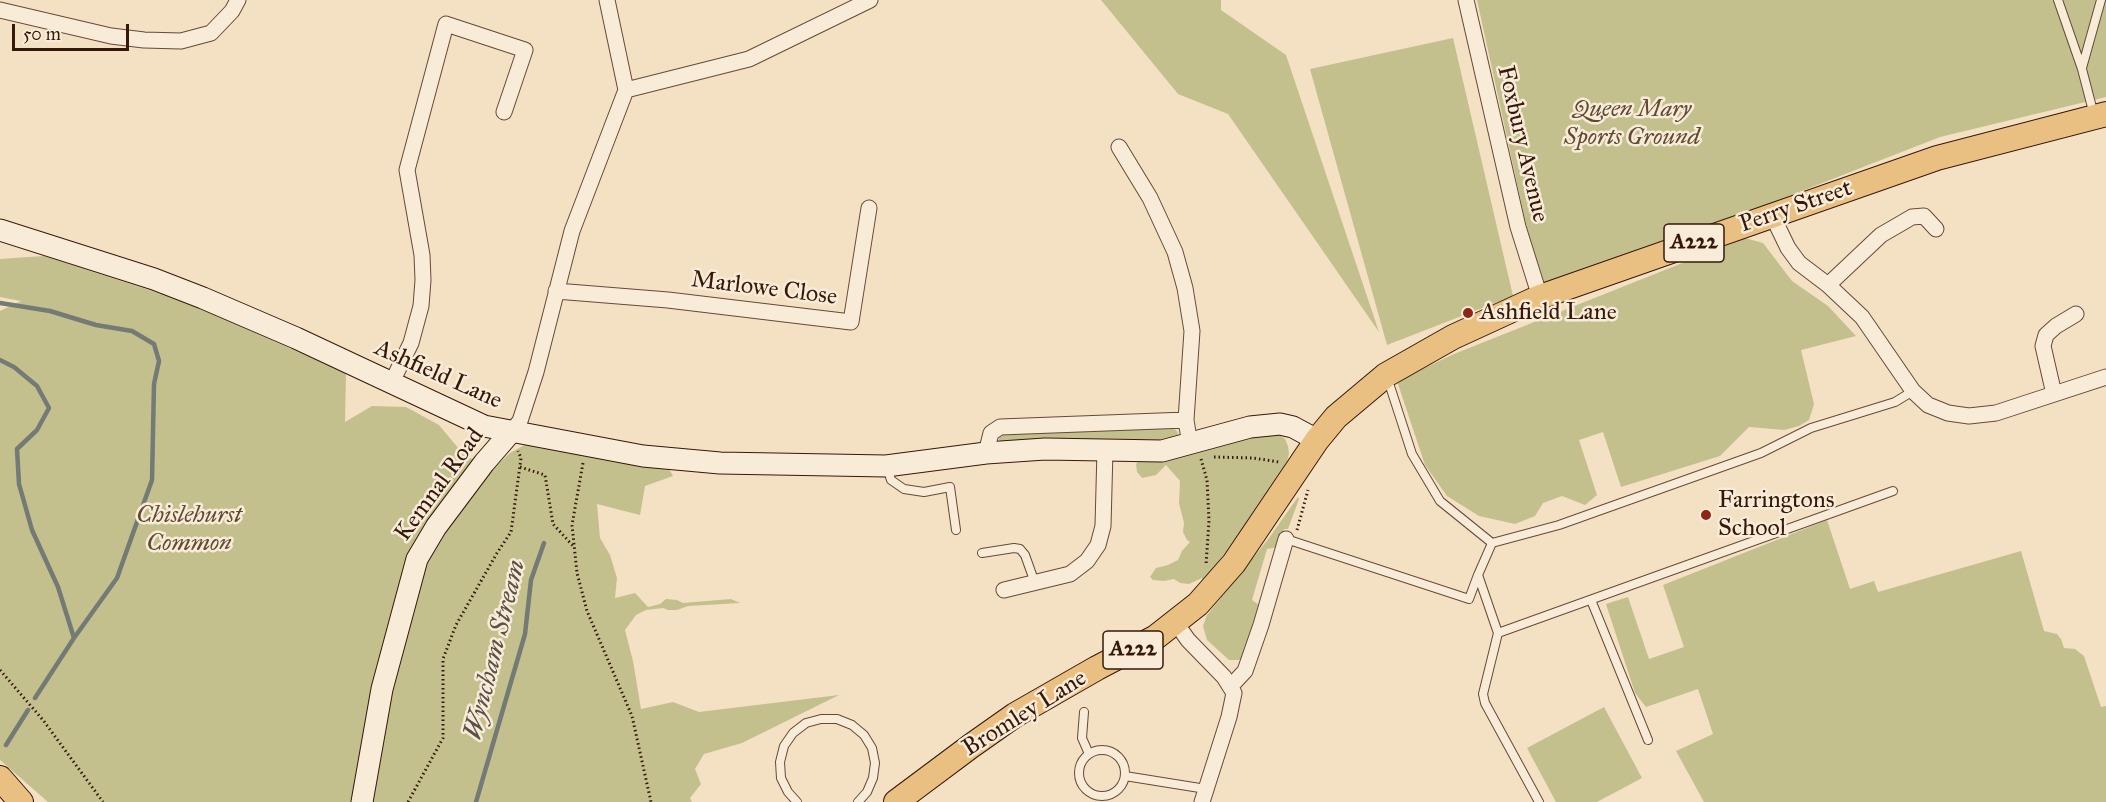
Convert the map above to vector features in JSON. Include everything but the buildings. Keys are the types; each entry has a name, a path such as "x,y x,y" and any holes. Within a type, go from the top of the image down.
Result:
{"main road":[{"name":"Perry Street","path":"1317,441 1336,417 1386,375 1453,337 1540,297 1937,158 2100,115"},
{"name":"Bromley Lane","path":"896,802 1015,716 1098,668 1135,650 1176,623 1198,604 1224,576 1293,466 1317,441"},
{"path":"0,778 21,802"}],"street":[{"path":"0,10 111,36 181,41 211,33 232,11 238,0"},
{"path":"607,0 626,90 749,59 870,0"},
{"name":"Foxbury Avenue","path":"1466,0 1518,227 1540,297"},
{"path":"391,384 411,343 421,306 422,255 407,170 446,24 525,50 504,112"},
{"name":"Kemnal Road","path":"362,802 382,689 417,559 443,518 484,463 520,421 536,372 572,231 626,90"},
{"path":"1119,147 1150,198 1175,252 1185,288 1192,331 1186,420 1190,445"},
{"name":"Marlowe Close","path":"556,291 668,300 851,322 869,208"},
{"path":"1772,215 1788,248 1799,263 1828,285 1862,317 1913,391 1928,405 1948,413 1969,416 1996,413 2106,377"},
{"path":"1828,285 1881,236 1912,217 1924,216 1936,229"},
{"name":"Ashfield Lane","path":"0,230 154,279 203,298 296,338 484,426 510,433 643,456 720,464 886,466 1045,448 1162,451 1250,427 1280,423 1293,427 1317,441"},
{"path":"2054,394 2043,346 2046,335 2076,314"},
{"path":"986,453 991,433 1000,427 1186,420"},
{"path":"1004,590 1070,574 1087,561 1098,545 1103,526 1105,450"},
{"path":"1231,686 1245,671 1286,539"},
{"path":"1176,623 1188,640 1231,686 1234,693 1204,796"}],"lane":[{"path":"2058,0 2100,115"},
{"path":"2082,69 2101,0"},
{"path":"1386,375 1412,454 1440,501 1492,543"},
{"path":"1492,543 1559,525 1750,457 1811,428 1895,402 1913,391"},
{"path":"886,466 891,480 904,489 924,492 950,488 956,530"},
{"path":"1498,633 1893,491"},
{"path":"1286,539 1469,599 1492,543"},
{"path":"982,553 1020,549 1025,555 1035,583"},
{"path":"1478,575 1498,633 1483,693 1485,703 1539,802"},
{"path":"1592,600 1648,740"},
{"path":"1084,712 1082,738 1089,754"},
{"path":"797,802 788,792 781,778 780,762 784,746 793,733 806,723 821,719 837,719 852,725 864,735 872,748 875,763 873,778 867,792 858,802"},
{"path":"1100,750 1116,754 1121,760 1125,776 1119,789 1113,793 1106,796 1092,794 1086,790 1079,777 1081,762 1089,754 1100,750"},
{"path":"1125,776 1204,796"}],"path":[{"path":"408,802 443,738 443,659 456,625 511,532 521,459 510,433"},
{"path":"585,446 572,525 577,573 586,611 632,717 651,802"},
{"path":"1206,568 1209,521 1207,480 1200,455 1253,458 1293,466 1312,477 1296,536 1286,539"},
{"path":"520,467 545,475 553,524 574,547"},
{"path":"0,670 43,720 103,802"}],"green space":[{"path":"1101,0 1221,0 1221,10 1286,55 1379,332 1228,114 1178,94"},
{"name":"Queen Mary Sports Ground","path":"1477,0 2106,0 2106,97 1940,137 1541,293"},
{"path":"1453,38 1513,296 1387,345 1310,69"},
{"path":"1745,238 1763,243 1792,281 1828,306 1856,336 1801,350 1814,404 1809,420 1799,426 1784,430 1749,427 1720,456 1621,487 1603,432 1579,440 1597,495 1585,505 1562,496 1543,503 1535,516 1515,524 1479,516 1447,496 1425,465 1397,381 1454,354"},
{"name":"Chislehurst Common","path":"44,256 183,301 346,373 345,422 372,406 406,407 439,425 464,455 493,469 510,453 528,443 668,467 673,476 645,486 640,515 597,504 600,538 610,555 617,578 615,598 635,593 648,607 660,604 666,599 683,603 731,599 740,603 688,606 677,610 663,608 646,610 636,615 625,630 641,709 673,702 699,712 839,695 742,743 704,754 695,769 701,784 690,798 692,802 48,802 0,760 0,311 21,301 0,297 0,259"},
{"path":"1171,428 1176,430 1179,435 1178,439 1167,442 1003,442 999,440 999,435 1010,431"},
{"path":"1278,434 1285,439 1288,446 1287,461 1232,544 1203,581 1202,578 1189,584 1180,583 1174,579 1153,580 1150,577 1156,568 1178,560 1190,542 1183,532 1184,523 1179,503 1180,481 1166,465 1156,475 1142,478 1137,472 1136,464 1139,460 1194,454 1253,437"},
{"path":"1298,497 1288,529 1284,529 1281,543 1278,547 1267,549 1252,600 1259,605 1259,610 1241,660 1229,660 1207,640 1203,626 1207,615 1269,538"},
{"path":"1827,520 1850,589 1874,581 1878,592 2021,551 2044,631 2057,634 2064,648 2075,649 2084,656 2101,707 2106,706 2106,802 1704,802 1676,751 1713,734 1698,689 1646,707 1635,693 1606,604 1628,597 1649,659 1684,647 1663,585"},
{"path":"1604,707 1642,778 1597,802 1556,802 1527,748"}],"waterway":[{"path":"0,303 50,311 96,325 132,331 154,344 159,361 154,384 152,480 117,578 74,638"},
{"path":"0,360 14,367 37,386 49,408 37,430 17,449 19,484 32,530 58,587 74,638 35,698"},
{"name":"Wyncham Stream","path":"476,802 525,634 531,580 544,543"},
{"path":"6,745 28,710"}],"place":[{"name":"Ashfield Lane","path":"1468,313"},
{"name":"Farringtons School","path":"1706,515"}]}
